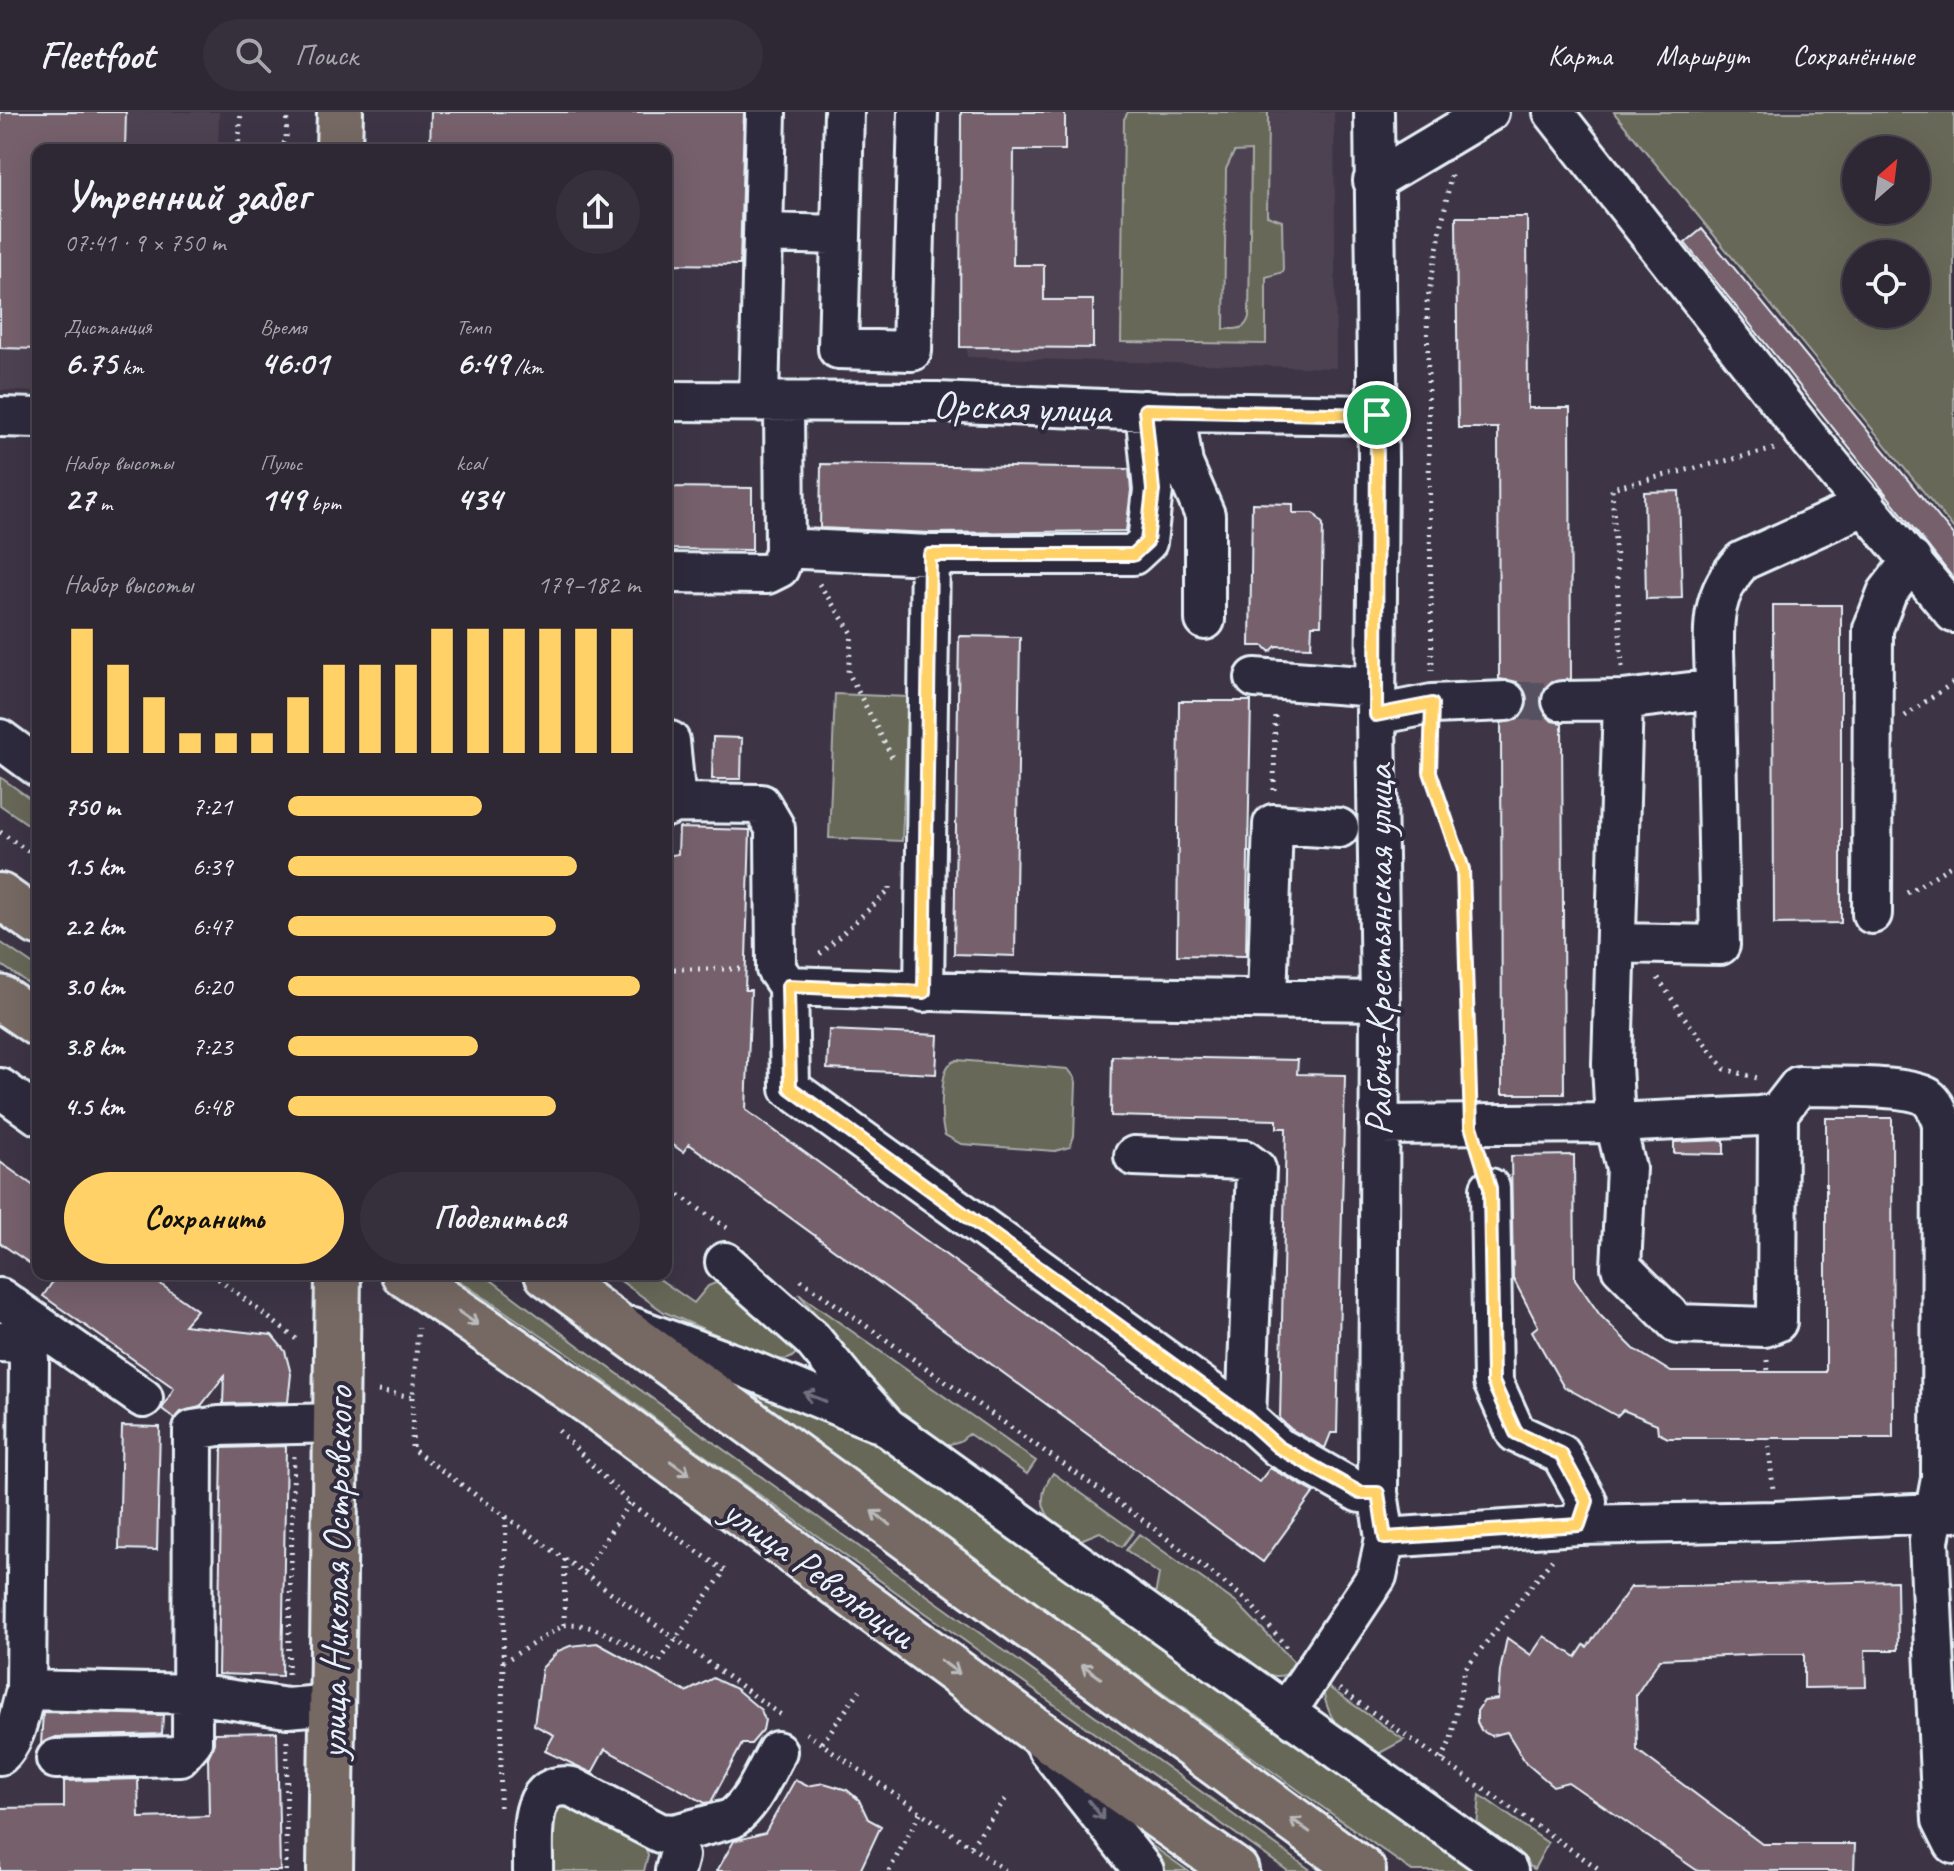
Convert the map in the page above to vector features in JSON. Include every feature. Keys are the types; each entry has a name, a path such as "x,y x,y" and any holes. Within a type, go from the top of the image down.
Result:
{"main road":[{"path":"339,144 340,112"},
{"path":"0,896 32,919"},
{"name":"улица Николая Островского","path":"330,1871 333,1704 316,1423 337,1280"},
{"name":"улица Революции","path":"413,1280 595,1406 1031,1727 1236,1871"},
{"name":"улица Революции","path":"555,1280 1363,1871"}],"street":[{"path":"672,573 767,574 779,568 785,552 771,402 763,233 766,112"},
{"path":"844,112 838,349 912,351 918,112"},
{"name":"Рабоче-Крестьянская улица","path":"1287,1711 1377,1576 1385,1538 1378,1493 1380,1001 1374,112"},
{"path":"1373,181 1489,112"},
{"path":"1553,112 1811,441 1954,613"},
{"path":"763,233 841,235"},
{"path":"922,351 922,402"},
{"name":"Орская улица","path":"672,401 922,402 1377,415"},
{"path":"802,549 930,555 1133,555 1147,542 1160,411"},
{"path":"1160,411 1205,515 1205,620"},
{"path":"1617,943 1720,945 1715,606 1727,577 1742,561 1866,505"},
{"path":"924,992 930,555"},
{"path":"1872,914 1873,629 1887,593 1912,560"},
{"path":"1266,678 1376,701 1432,704 1506,701"},
{"path":"1562,701 1623,700 1715,689"},
{"path":"1623,700 1612,1064 1615,1123 1626,1168 1621,1267 1678,1324 1765,1327 1777,1322 1774,1097"},
{"path":"0,739 32,763"},
{"path":"672,805 761,804 775,828 776,969 788,986 790,1088 1246,1418 1278,1447 1360,1493 1378,1493"},
{"path":"1267,999 1273,824 1339,828"},
{"path":"788,986 924,992 1380,1001"},
{"path":"1379,1125 1615,1123 1759,1116 1774,1097 1799,1086 1909,1090 1928,1098 1940,1114 1941,1479 1945,1512 1929,1541 1942,1820 1954,1844"},
{"path":"0,1088 32,1111"},
{"path":"1134,1156 1244,1160 1256,1169 1246,1418"},
{"path":"1490,1188 1493,1382 1516,1433 1561,1454 1587,1501 1579,1525"},
{"path":"727,1246 887,1427 1508,1871"},
{"path":"0,1298 143,1398"},
{"path":"609,1319 743,1367 887,1427"},
{"path":"0,1342 22,1343 29,1359 26,1690 12,1736 0,1755"},
{"path":"56,1759 180,1756 192,1742 193,1430 219,1426 316,1423"},
{"path":"1385,1538 1579,1525 1775,1521 1945,1512"},
{"path":"26,1690 194,1694 287,1708 333,1704"},
{"path":"1031,1727 1144,1871"},
{"path":"533,1871 534,1814 550,1788 572,1787 660,1833 674,1834 731,1819 738,1814 746,1807 790,1735"}],"path":[{"path":"238,144 241,112"},
{"path":"283,144 287,112"},
{"path":"1452,172 1427,303 1432,704 1430,772 1463,869 1471,1126"},
{"path":"1623,700 1612,488 1811,441"},
{"path":"802,549 802,559 852,633 848,672 892,756 892,772"},
{"path":"1266,678 1273,824"},
{"path":"1873,737 1954,682"},
{"path":"0,832 32,854"},
{"path":"1872,914 1954,864"},
{"path":"817,957 890,890 890,876"},
{"path":"1617,943 1642,955 1684,1017 1725,1069 1774,1097"},
{"path":"672,1192 727,1246"},
{"path":"791,1273 1144,1521 1248,1601 1291,1653"},
{"path":"220,1280 305,1345"},
{"path":"431,1337 418,1328 412,1449 677,1641 790,1735 822,1743 1006,1871"},
{"path":"378,1391 413,1397"},
{"path":"503,1662 564,1625 573,1623 589,1626 659,1662 725,1571 629,1503 547,1418"},
{"path":"286,1871 287,1708 316,1423"},
{"path":"1768,1438 1775,1521"},
{"path":"584,1572 629,1503"},
{"path":"500,1811 506,1516"},
{"path":"1442,1760 1451,1739 1465,1669 1579,1525"},
{"path":"564,1625 565,1558"},
{"path":"1330,1683 1602,1871"},
{"path":"822,1743 860,1690"},
{"path":"971,1846 1007,1797"},
{"path":"889,1871 921,1811"}],"shaded area":[{"path":"0,112 219,112 218,144 32,144 32,392 0,390"},
{"path":"961,112 1334,112 1336,368 967,357 967,347 960,347"}],"green space":[{"path":"1128,112 1268,112 1267,216 1282,221 1283,272 1266,277 1266,344 1121,342 1124,119","holes":["1251,151 1249,317 1242,327 1224,329 1226,169 1234,152"]},
{"path":"1614,112 1954,112 1954,529"},
{"path":"835,694 908,697 902,841 829,838"},
{"path":"0,777 32,800 32,827 0,805"},
{"path":"0,942 32,964 32,986 0,964"},
{"path":"957,1060 1068,1069 1076,1083 1074,1136 1070,1147 1055,1151 961,1144 945,1135 943,1082 948,1066"},
{"path":"725,1279 799,1348 788,1359 771,1358 664,1312 619,1280 661,1280 694,1303 708,1286"},
{"path":"458,1280 491,1280 1312,1871 1288,1871 712,1461 571,1356"},
{"path":"799,1294 1036,1461 1027,1474 969,1434 960,1441 944,1446 893,1408"},
{"path":"718,1372 889,1446 1481,1871 1412,1871 914,1516"},
{"path":"1053,1473 1134,1531 1122,1547 1100,1532 1078,1541 1052,1520 1046,1513 1043,1495"},
{"path":"1139,1534 1238,1604 1297,1665 1281,1676 1259,1671 1155,1596 1159,1574 1126,1550"},
{"path":"1321,1682 1404,1740 1376,1755 1338,1726 1328,1709"},
{"path":"1480,1795 1548,1843 1534,1869 1477,1827"},
{"path":"558,1807 574,1809 646,1849 648,1855 644,1871 553,1871 551,1829"},
{"path":"1127,1828 1188,1871 1165,1871"}],"building":[{"path":"0,112 126,112 125,144 32,144 32,349 0,348"},
{"path":"431,112 744,112 740,265 672,264 672,144 430,144"},
{"path":"961,112 1065,112 1065,150 1014,150 1013,265 1044,265 1044,300 1093,300 1093,348 960,347"},
{"path":"1456,217 1527,217 1528,408 1570,408 1571,679 1550,683 1542,691 1540,701 1544,713 1552,721 1562,723 1564,1094 1502,1094 1501,723 1518,719 1526,710 1528,699 1517,682 1499,679 1498,428 1458,428"},
{"path":"1702,229 1954,536 1954,579 1685,243"},
{"path":"821,464 1129,469 1131,490 1126,531 931,533 820,528"},
{"path":"672,487 752,488 752,550 672,549"},
{"path":"1679,491 1682,598 1646,599 1644,492"},
{"path":"1252,503 1293,504 1293,513 1314,513 1323,524 1321,625 1312,625 1311,647 1276,646 1270,652 1264,646 1250,646"},
{"path":"1773,605 1841,605 1841,923 1774,924"},
{"path":"959,636 1020,637 1015,956 954,954"},
{"path":"1179,701 1251,701 1246,956 1177,955"},
{"path":"713,737 742,738 741,779 712,779"},
{"path":"679,828 750,830 745,990 751,990 746,1110 1259,1482 1270,1468 1314,1492 1263,1562 689,1144 683,1152 672,1144 672,855 678,854"},
{"path":"829,1030 938,1035 936,1074 827,1069"},
{"path":"1112,1056 1298,1060 1297,1074 1345,1075 1337,1433 1331,1433 1325,1448 1291,1429 1280,1419 1286,1128 1277,1128 1277,1120 1111,1116"},
{"path":"1826,1118 1892,1118 1893,1438 1668,1438 1658,1433 1657,1424 1623,1410 1617,1416 1563,1386 1532,1331 1538,1326 1513,1278 1511,1156 1574,1155 1575,1279 1600,1315 1634,1349 1671,1372 1826,1372"},
{"path":"1724,1140 1724,1154 1674,1153 1674,1142"},
{"path":"0,1162 32,1185 32,1265 0,1243"},
{"path":"54,1280 154,1280 197,1310 184,1325 272,1335 285,1351 291,1374 288,1402 223,1404 224,1376 200,1407 181,1412 175,1419 162,1409 174,1388 43,1296"},
{"path":"122,1426 160,1427 157,1550 119,1549"},
{"path":"286,1446 282,1676 218,1674 222,1448"},
{"path":"1897,1581 1898,1650 1865,1650 1866,1687 1804,1688 1804,1654 1767,1654 1660,1659 1636,1695 1637,1750 1762,1844 1855,1844 1854,1871 1698,1871 1568,1782 1553,1786 1526,1763 1507,1732 1491,1736 1481,1730 1477,1722 1477,1711 1484,1701 1498,1699 1507,1638 1531,1655 1544,1636 1576,1657 1584,1645 1587,1647 1631,1587"},
{"path":"597,1643 686,1692 713,1678 736,1689 761,1710 765,1720 763,1730 751,1744 742,1744 711,1802 705,1803 605,1749 592,1773 545,1751 554,1735 534,1725 542,1668 558,1651 570,1646"},
{"path":"43,1712 163,1715 162,1734 55,1737 41,1744"},
{"path":"277,1732 280,1871 0,1871 0,1808 64,1807 64,1781 138,1779 139,1818 209,1816 208,1758 214,1733"},
{"path":"795,1780 807,1786 824,1783 847,1790 859,1800 868,1819 881,1826 860,1871 717,1871 734,1841 765,1833"}],"tunnel":[{"path":"1506,701 1562,701"}],"route":[{"path":"1145,410 1377,415 1376,715 1432,704 1430,772 1463,869 1471,1126 1490,1188 1493,1382 1516,1433 1561,1454 1587,1501 1579,1525 1385,1538 1378,1493 1360,1493 1278,1447 1246,1418 790,1088 788,986 924,992 930,555 1133,555 1141,550 1147,542 1153,490 1145,410"}]}
